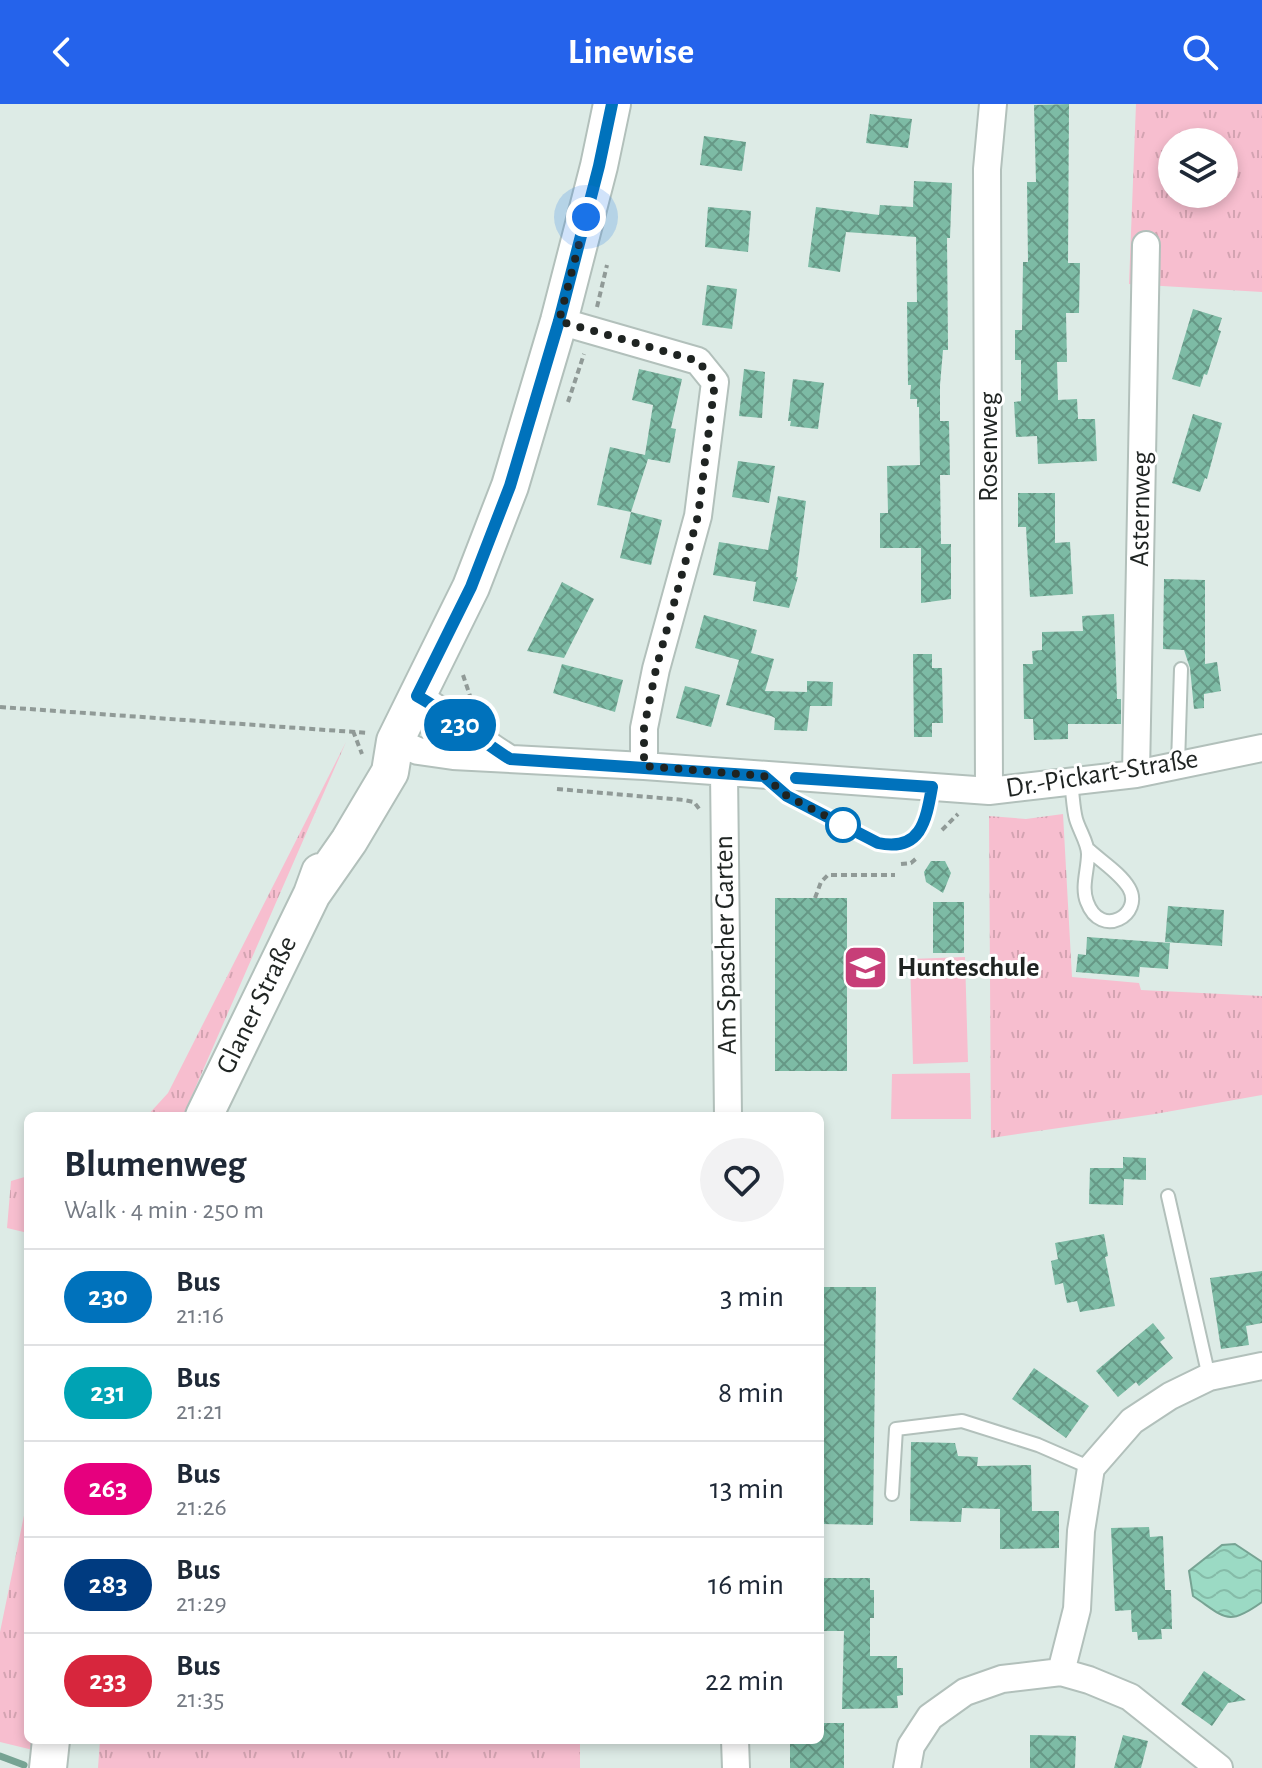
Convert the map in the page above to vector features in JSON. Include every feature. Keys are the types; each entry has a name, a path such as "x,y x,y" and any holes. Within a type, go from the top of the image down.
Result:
{"street":[{"name":"Glaner Straße","path":"206,1112 312,894 349,841 390,772 395,741 471,587 506,499 559,321 612,104"},
{"name":"Rosenweg","path":"989,791 987,169 993,104"},
{"name":"Asternweg","path":"1136,774 1146,245"},
{"path":"559,321 698,361 715,382 698,516 656,669 644,728 644,766"},
{"name":"Dr.-Pickart-Straße","path":"417,696 510,759"},
{"name":"Dr.-Pickart-Straße","path":"395,741 418,751 453,756 644,766 989,791 1136,774 1262,748"},
{"name":"Am Spascher Garten","path":"724,773 728,1112"},
{"path":"1061,1672 1077,1609 1081,1531 1091,1468 1132,1421 1170,1396 1209,1377 1262,1366"},
{"path":"907,1768 911,1746 930,1717 965,1692 1002,1679 1061,1672 1130,1697 1219,1768"},
{"path":"48,1768 51,1744"},
{"path":"735,1744 736,1768"}],"lane":[{"path":"1178,764 1181,669"},
{"path":"764,776 787,796 878,843 891,846 903,845 921,829 932,787"},
{"path":"1071,783 1075,817 1089,850 1117,874 1133,898 1131,908 1115,921 1097,919 1085,899 1089,850"},
{"path":"1168,1196 1209,1377"},
{"path":"892,1494 896,1429 962,1421 1038,1445 1091,1468"}],"path":[{"path":"0,707 353,731 377,734 395,741"},
{"path":"542,787 684,800 694,802 702,814 724,815"},
{"path":"815,898 821,882 828,875 895,875"}],"green space":[{"path":"1136,104 1262,104 1262,292 1129,284"},
{"path":"346,742 185,1112 151,1112 168,1093"},
{"path":"1063,814 1072,977 1139,983 1141,990 1262,996 1262,1095 991,1138 989,816 1026,819"},
{"path":"965,957 968,1062 913,1064 910,959"},
{"path":"970,1073 971,1119 891,1119 892,1074"},
{"path":"24,1177 24,1232 7,1228 11,1181"},
{"path":"24,1515 24,1744 34,1744 33,1750 0,1742 0,1632"},
{"path":"100,1744 580,1744 580,1768 98,1768"}],"water":[{"path":"1235,1544 1262,1562 1262,1602 1241,1615 1227,1617 1193,1596 1189,1571 1222,1545"}],"building":[{"path":"1069,104 1068,263 1080,263 1079,313 1066,313 1067,362 1057,362 1058,400 1077,399 1078,419 1095,419 1097,461 1038,464 1037,436 1016,437 1014,402 1021,401 1021,360 1015,360 1015,330 1022,330 1023,262 1028,262 1027,182 1036,182 1034,105"},
{"path":"870,114 912,119 908,148 866,143"},
{"path":"704,136 746,142 742,171 700,165"},
{"path":"914,181 952,183 950,238 947,238 948,350 943,350 940,385 940,421 949,421 950,475 940,475 941,544 951,544 951,599 921,603 921,548 880,548 880,513 888,513 887,466 920,465 919,407 917,399 910,399 911,385 908,385 907,302 917,302 916,237 846,232 840,272 808,267 816,207 879,215 880,205 913,207"},
{"path":"708,207 751,211 748,252 705,247"},
{"path":"707,285 737,289 732,329 702,325"},
{"path":"1193,309 1222,318 1207,375 1204,374 1200,387 1172,379"},
{"path":"639,369 682,379 671,428 676,429 670,463 648,459 631,512 597,505 610,447 645,455 653,405 632,400"},
{"path":"744,369 765,372 762,418 739,416"},
{"path":"793,379 824,383 818,429 790,426"},
{"path":"1193,414 1222,423 1207,479 1200,492 1172,483"},
{"path":"738,461 775,466 769,503 732,497"},
{"path":"1018,493 1055,493 1055,543 1070,542 1073,594 1030,597 1026,527 1018,527"},
{"path":"778,496 806,501 798,577 789,608 753,601 756,582 713,575 719,542 768,550"},
{"path":"631,512 662,520 651,565 620,558"},
{"path":"1164,579 1205,580 1205,664 1217,662 1221,691 1204,694 1204,708 1194,709 1190,668 1184,650 1163,649"},
{"path":"562,582 594,599 564,658 527,651"},
{"path":"1114,614 1117,699 1121,699 1121,724 1068,724 1068,739 1034,740 1033,719 1024,719 1023,664 1033,664 1032,651 1042,650 1042,632 1083,631 1082,616"},
{"path":"704,615 757,630 751,653 774,659 765,691 807,692 807,681 833,682 832,706 810,706 807,731 774,730 775,718 726,705 739,660 695,648"},
{"path":"913,654 932,654 932,668 942,668 943,723 932,723 932,737 914,737"},
{"path":"562,664 623,680 615,712 553,693"},
{"path":"685,686 720,695 711,727 676,718"},
{"path":"931,861 945,861 951,873 943,893 926,882 924,872"},
{"name":"Hunteschule","path":"775,898 847,898 847,1071 775,1071"},
{"path":"933,902 964,902 964,953 933,953"},
{"path":"1168,906 1224,910 1222,946 1165,942"},
{"path":"1087,937 1170,943 1168,969 1140,967 1139,977 1076,972 1078,954 1086,955"},
{"path":"1123,1157 1146,1158 1146,1180 1124,1179 1123,1205 1089,1204 1090,1168 1123,1168"},
{"path":"1104,1234 1108,1256 1105,1257 1115,1306 1080,1312 1077,1301 1067,1303 1063,1283 1055,1285 1051,1261 1058,1259 1055,1243"},
{"path":"1262,1271 1262,1323 1246,1326 1249,1345 1221,1349 1210,1278"},
{"path":"824,1287 876,1287 873,1525 824,1524"},
{"path":"1153,1323 1165,1338 1160,1342 1173,1358 1139,1386 1136,1382 1118,1397 1096,1371"},
{"path":"1034,1368 1089,1406 1066,1438 1012,1399"},
{"path":"911,1442 955,1443 958,1456 978,1457 977,1466 1031,1465 1032,1511 1059,1511 1059,1548 1000,1549 1000,1509 962,1508 961,1522 910,1521"},
{"path":"1149,1527 1150,1537 1163,1536 1165,1590 1171,1590 1172,1629 1161,1629 1162,1639 1138,1640 1137,1632 1132,1632 1131,1610 1115,1611 1111,1528"},
{"path":"824,1578 870,1578 870,1590 874,1590 874,1618 870,1618 870,1656 897,1656 897,1668 903,1668 903,1695 897,1696 898,1708 842,1709 844,1631 824,1631"},
{"path":"1204,1671 1246,1700 1228,1703 1212,1726 1181,1704"},
{"path":"824,1723 844,1723 844,1768 790,1768 790,1744 824,1744"},
{"path":"1030,1735 1076,1736 1075,1768 1030,1768"},
{"path":"1123,1735 1148,1741 1141,1768 1114,1768"}],"waterway":[{"path":"0,1756 24,1765"}],"bus line":[{"name":"230","path":"612,104 559,321 510,486 471,587 417,696 510,759 764,776 787,796 878,843 891,846 903,845 921,829 932,787 796,778"}],"place":[{"name":"Hunteschule","path":"866,968"}],"route":[{"path":"586,217 559,321 698,361 715,382 698,516 656,669 644,728 644,766 764,776 787,796 843,825"}]}
